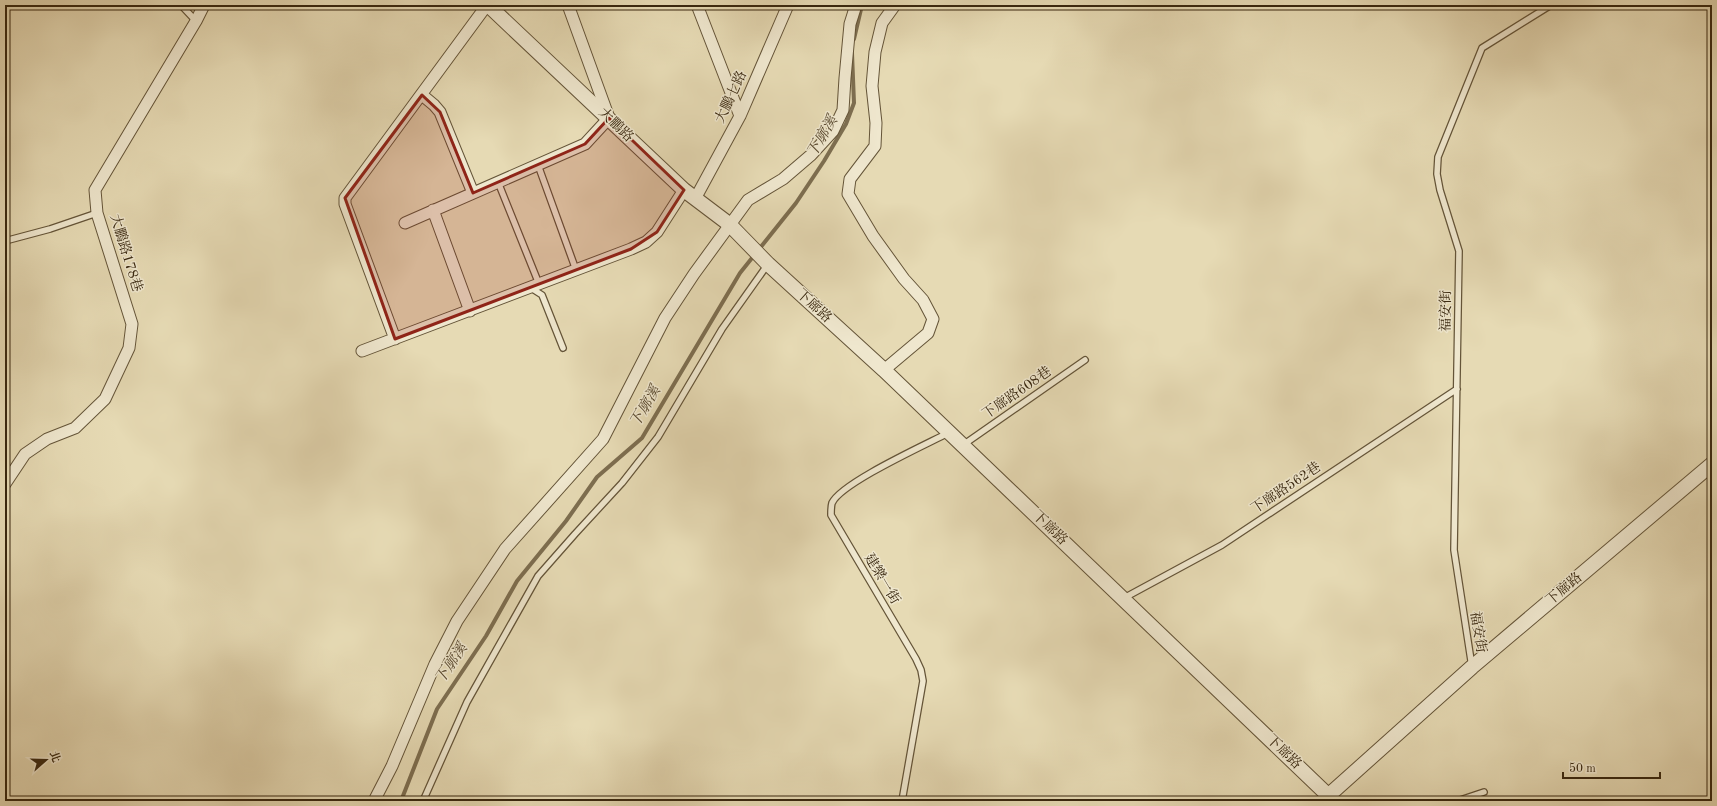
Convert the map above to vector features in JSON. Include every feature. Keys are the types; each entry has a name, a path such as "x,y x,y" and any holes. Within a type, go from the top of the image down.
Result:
{"street":[{"name":"大鵬路178巷","path":"5,484 25,454 47,439 75,428 105,400 129,348 132,324 98,213 95,190 196,21 204,5"},
{"path":"395,339 345,204 345,198 487,5"},
{"name":"大鵬路","path":"487,5 684,190 729,224 746,243"},
{"path":"405,223 585,144 609,118 568,5"},
{"path":"697,5 740,116"},
{"name":"大鵬七路","path":"695,199 740,116 788,5"},
{"path":"374,801 392,766 435,664 457,621 505,549 603,439 665,318 729,224 748,200 783,179 811,155 833,131 843,110 844,78 850,24 856,5"},
{"path":"884,370 928,333 933,319 923,300 904,279 873,236 848,194 850,179 875,146 876,123 872,86 875,52 882,23 895,5"},
{"path":"422,95 440,112 473,193"},
{"path":"362,351 535,286 646,242 657,232 684,190"},
{"path":"433,210 470,310"},
{"name":"下廍路","path":"746,243 950,432 1331,799 1472,667 1712,464"}],"lane":[{"path":"181,5 196,21"},
{"name":"福安街","path":"1472,667 1454,550 1459,251 1440,190 1437,174 1438,157 1482,48 1551,5"},
{"path":"538,165 576,270"},
{"path":"498,182 535,286 542,294 563,348"},
{"path":"5,240 50,229 98,213"},
{"path":"423,801 467,702 538,576 622,483 658,437 722,330 768,264"},
{"name":"下廍路608巷","path":"963,445 1085,360"},
{"name":"下廍路562巷","path":"1123,598 1222,545 1457,389"},
{"name":"建樂一街","path":"902,801 923,681 921,670 916,659 831,516 832,503 843,492 869,473 950,432"},
{"path":"1456,801 1484,792"}],"highlighted area":[{"path":"422,95 440,112 473,193 585,144 609,118 684,190 657,232 631,249 395,339 345,198"}],"waterway":[{"name":"下廓溪","path":"854,39 862,5"},
{"name":"下廓溪","path":"401,801 437,709 486,636 517,581 566,521 597,477 642,438 740,273 796,203 824,161 846,124 854,103 852,53"}]}
